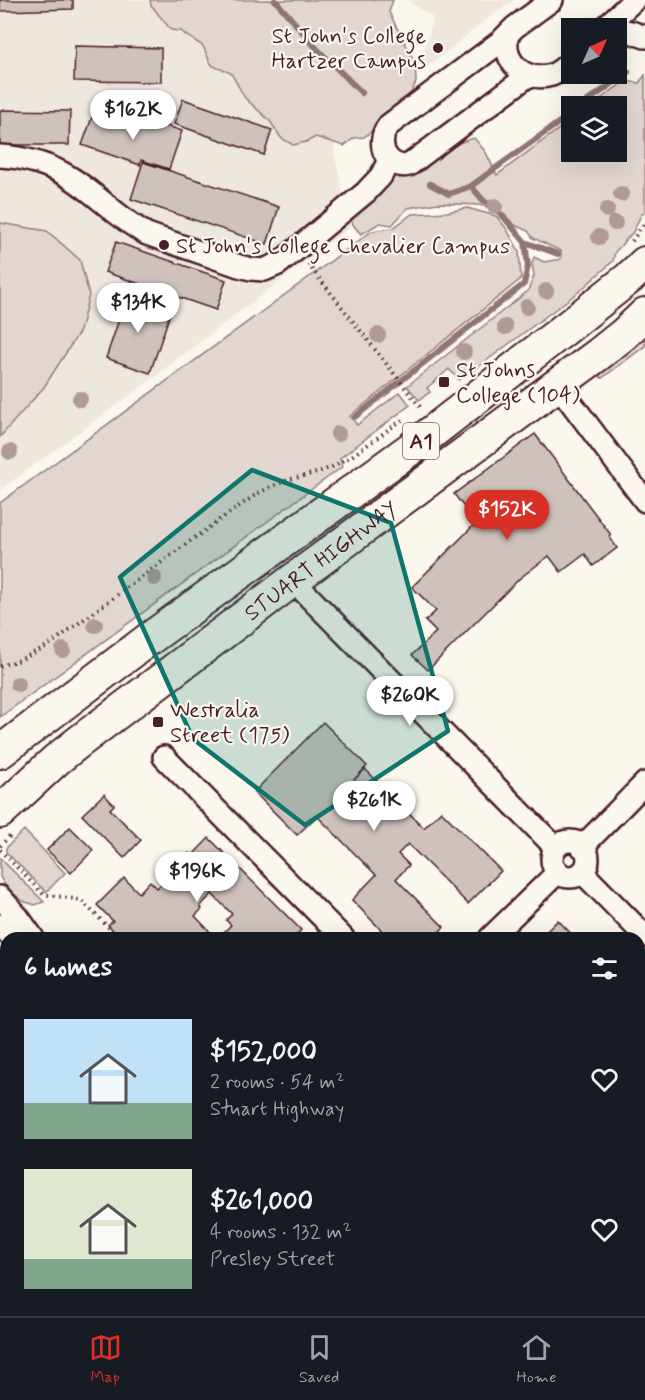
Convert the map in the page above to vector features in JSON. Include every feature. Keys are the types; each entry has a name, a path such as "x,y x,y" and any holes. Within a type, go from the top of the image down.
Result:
{"highway":[{"name":"STUART HIGHWAY","path":"0,752 149,639 413,447 637,270"},
{"name":"STUART HIGHWAY","path":"0,812 64,753 293,579 616,340 645,314"},
{"path":"269,552 293,579"}],"street":[{"path":"529,75 414,162 404,166 393,164 386,155 382,140 389,125 552,0"},
{"path":"619,18 634,0"},
{"path":"627,31 645,37"},
{"path":"508,34 506,44 510,58 518,68 537,77 561,70"},
{"path":"0,156 29,161 62,173 82,185 133,227 147,234 251,269 264,270 278,264 372,187 389,160"},
{"path":"637,270 645,249"},
{"path":"557,384 645,501"},
{"path":"293,579 556,848"},
{"path":"164,757 337,932"},
{"path":"582,847 645,783"},
{"path":"569,841 582,847 587,856 582,872 573,876 558,872 552,863 553,852 556,848 569,841"},
{"path":"496,932 558,872"},
{"path":"582,872 641,932"},
{"path":"0,897 29,932"}],"path":[{"path":"287,257 297,268 306,262 421,408"},
{"path":"414,413 428,403"},
{"path":"0,666 20,660 49,645 203,531 260,492 287,480 332,467 408,417"},
{"path":"0,850 44,894 81,900 113,932"}],"highlighted area":[{"path":"252,470 391,523 448,731 305,825 193,739 120,577"}],"shaded area":[{"name":"St John's College Chevalier Campus","path":"0,0 163,0 336,135 334,152 350,227 141,387 0,490"},
{"path":"150,0 393,0 389,12 415,63 416,82 408,100 364,137 354,138 344,146 316,137 293,145 281,138 270,121 245,98 231,73 213,66 203,46 181,31 171,30 151,5"},
{"name":"St John's College Hartzer Campus","path":"407,0 514,0 419,74 433,18"},
{"path":"645,75 645,212 641,215 633,232 615,252 613,261 581,290 470,373 459,380 449,369 427,388 430,392 419,400 407,386 528,291 534,276 532,264 534,257 544,262 561,259 561,251 533,238 528,231 515,225 499,210 479,205 438,203 408,208 392,225 380,223 361,234 349,215 388,174 401,176 425,169 446,147 474,138 485,151 497,175 561,127 561,162 627,162 627,96 605,96 621,84 627,84 627,81 639,83"},
{"path":"467,208 496,216 506,228 519,251 521,279 350,416 357,425 400,392 410,405 340,458 342,467 0,717 0,503 372,231 393,228 412,214 447,212"},
{"path":"0,223 47,231 80,260 89,295 80,331 44,387 0,437"},
{"path":"645,339 645,346 602,378 597,375"},
{"path":"24,830 65,873 46,892 6,852 6,848"},
{"path":"0,858 44,902 35,905 23,901 7,888 0,877"}],"building":[{"path":"0,0 73,0 73,9 0,11"},
{"path":"75,46 161,48 161,82 74,81"},
{"path":"183,99 272,130 264,155 174,124"},
{"path":"0,110 70,111 69,145 0,145"},
{"path":"94,112 149,131 152,121 182,131 169,169 141,160 140,165 82,145"},
{"path":"143,162 279,207 267,244 131,199"},
{"path":"116,242 226,280 216,310 105,272"},
{"path":"127,296 171,311 150,373 106,358"},
{"path":"535,434 611,535 609,536 617,548 593,566 585,554 561,572 549,556 520,578 428,670 412,655 436,632 425,621 436,611 412,587 476,523 454,494"},
{"path":"323,722 367,766 349,785 365,769 424,828 441,811 501,871 468,904 408,844 398,854 409,865 396,879 444,927 439,932 383,932 352,900 376,875 317,816 297,835 254,792"},
{"path":"104,794 114,805 110,809 141,840 124,858 82,815"},
{"path":"70,827 93,850 71,873 47,850"},
{"path":"209,838 301,930 299,932 224,932 231,925 226,920 232,914 212,894 200,906 202,909 195,916 210,932 114,932 108,925 113,921 97,905 124,878 139,893 150,881 157,888 166,880 172,886 181,878 174,869 189,853 192,856"},
{"path":"558,920 569,932 546,932"}],"waterway":[{"path":"275,0 318,50 362,93"},
{"path":"595,96 628,72"},
{"path":"471,186 561,121"},
{"path":"355,417 524,284 528,266 525,242 502,215 483,200 471,186 449,194 430,184"},
{"path":"525,242 558,254"}],"place":[{"name":"St John's College Hartzer Campus","path":"438,48"},
{"name":"St John's College Chevalier Campus","path":"164,245"},
{"name":"St Johns College (104)","path":"444,382"},
{"name":"Westralia Street (175)","path":"158,722"}]}
